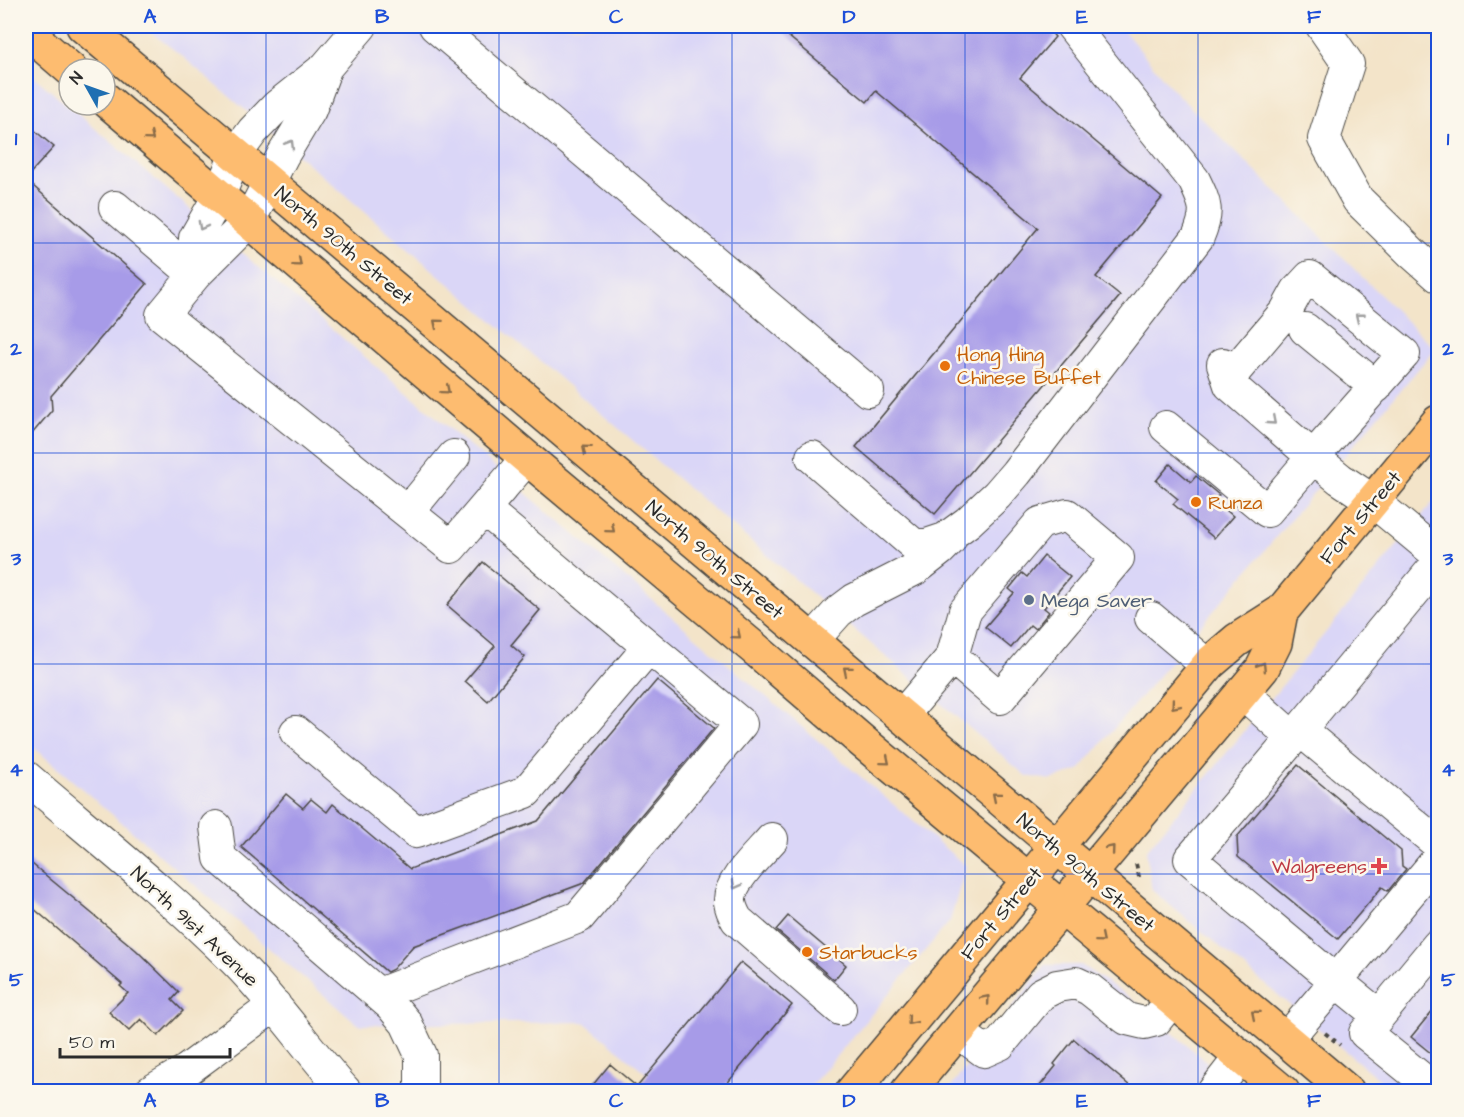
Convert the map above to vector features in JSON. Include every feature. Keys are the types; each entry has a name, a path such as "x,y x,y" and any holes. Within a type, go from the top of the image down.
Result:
{"main road":[{"name":"North 90th Street","path":"82,26 1348,1092"},
{"path":"26,32 57,58"},
{"path":"117,109 527,458 1283,1092"},
{"name":"Fort Street","path":"852,1092 1208,666 1238,640 1281,612 1438,423"},
{"path":"527,458 538,452 548,451 595,485 679,527"},
{"name":"Fort Street","path":"907,1092 1262,669 1275,643 1281,612"}],"street":[{"path":"195,275 195,238 219,196 236,154 253,131 277,106 326,67 361,26"},
{"path":"435,26 868,391"},
{"path":"812,641 838,612 854,600 917,568 997,495 1198,237 1205,220 1204,201 1194,180 1072,26"},
{"path":"1322,26 1348,64 1324,139 1358,200 1438,276"},
{"path":"326,67 310,110 283,155 249,221 195,275 162,315 451,547 527,458"},
{"path":"115,207 195,275"},
{"path":"1166,427 1267,511 1313,457 1404,354 1310,277 1297,291 1286,311 1235,371 1230,385 1313,457 1373,501 1438,555"},
{"path":"1305,329 1376,387"},
{"path":"408,512 454,456"},
{"path":"812,457 914,545 927,545 945,539 968,522"},
{"path":"379,994 579,917 741,724 484,509"},
{"path":"902,716 952,657 965,611 1040,523 1067,515 1118,558 1000,698 952,657"},
{"path":"1379,1016 1191,859 1438,563"},
{"path":"1151,618 1208,666"},
{"path":"296,732 416,832 526,792 649,647"},
{"path":"1242,692 1438,844"},
{"name":"North 91st Avenue","path":"26,777 149,881 234,960 261,988 346,1092"},
{"path":"216,827 220,858 379,994 406,1023 421,1055 421,1092"},
{"path":"772,839 733,888 730,900 732,910 737,920 840,1009"},
{"path":"1286,1040 1438,859"},
{"path":"1438,945 1365,1033 1438,1092"},
{"path":"958,1032 984,1051 1000,1044 1041,994 1066,984 1076,983 1089,989 1127,1019 1144,1023 1156,1020 1173,999"},
{"path":"150,1092 187,1070 275,1005"},
{"path":"1213,1092 1241,1056"}],"shaded area":[{"path":"143,26 1120,26 1174,91 1435,349 1079,770 1051,780 1026,776 182,56"},
{"path":"26,70 57,96 57,117 82,117 966,866 950,921 807,1091 668,1091 584,1022 359,1025 26,741"},
{"path":"1438,496 1438,1091 1393,1091 1152,890 1146,851"},
{"path":"1045,965 1081,965 1134,1000 1241,1091 947,1092"}],"building":[{"path":"776,26 1046,26 1055,37 1020,78 1162,198 1096,277 1120,296 935,514 856,447 1038,228 876,91 867,102"},
{"path":"26,123 54,147 26,178"},
{"path":"26,180 147,284 51,396 52,410 26,441"},
{"name":"Runza","path":"1170,464 1191,482 1196,476 1219,495 1214,500 1233,516 1214,538 1173,504 1178,499 1156,481"},
{"name":"Mega Saver","path":"1044,556 1070,577 1044,608 1049,612 1035,629 1030,625 1011,648 985,627 1014,593 1009,589 1022,573 1027,577"},
{"path":"483,562 540,610 511,645 525,657 488,701 465,681 495,646 447,605"},
{"path":"657,680 714,728 584,883 413,946 393,969 387,972 241,847 286,794 303,808 311,799 327,812 333,804 410,869 538,821"},
{"path":"1298,765 1401,851 1402,866 1406,869 1388,891 1382,887 1338,939 1238,857 1237,837"},
{"path":"26,859 136,950 179,992 172,1000 183,1011 158,1036 141,1019 129,1031 109,1012 128,993 120,986 122,984 26,902"},
{"name":"Starbucks","path":"788,916 846,965 834,980 776,930"},
{"path":"741,962 792,1005 720,1092 587,1092 610,1064 637,1087"},
{"path":"1438,1004 1438,1059 1411,1037"},
{"path":"1074,1039 1137,1092 1035,1092"}],"place":[{"name":"Hong Hing Chinese Buffet","path":"945,366"},
{"name":"Runza","path":"1196,502"},
{"name":"Mega Saver","path":"1029,600"},
{"name":"Walgreens","path":"1379,866"},
{"name":"Starbucks","path":"807,952"}]}
